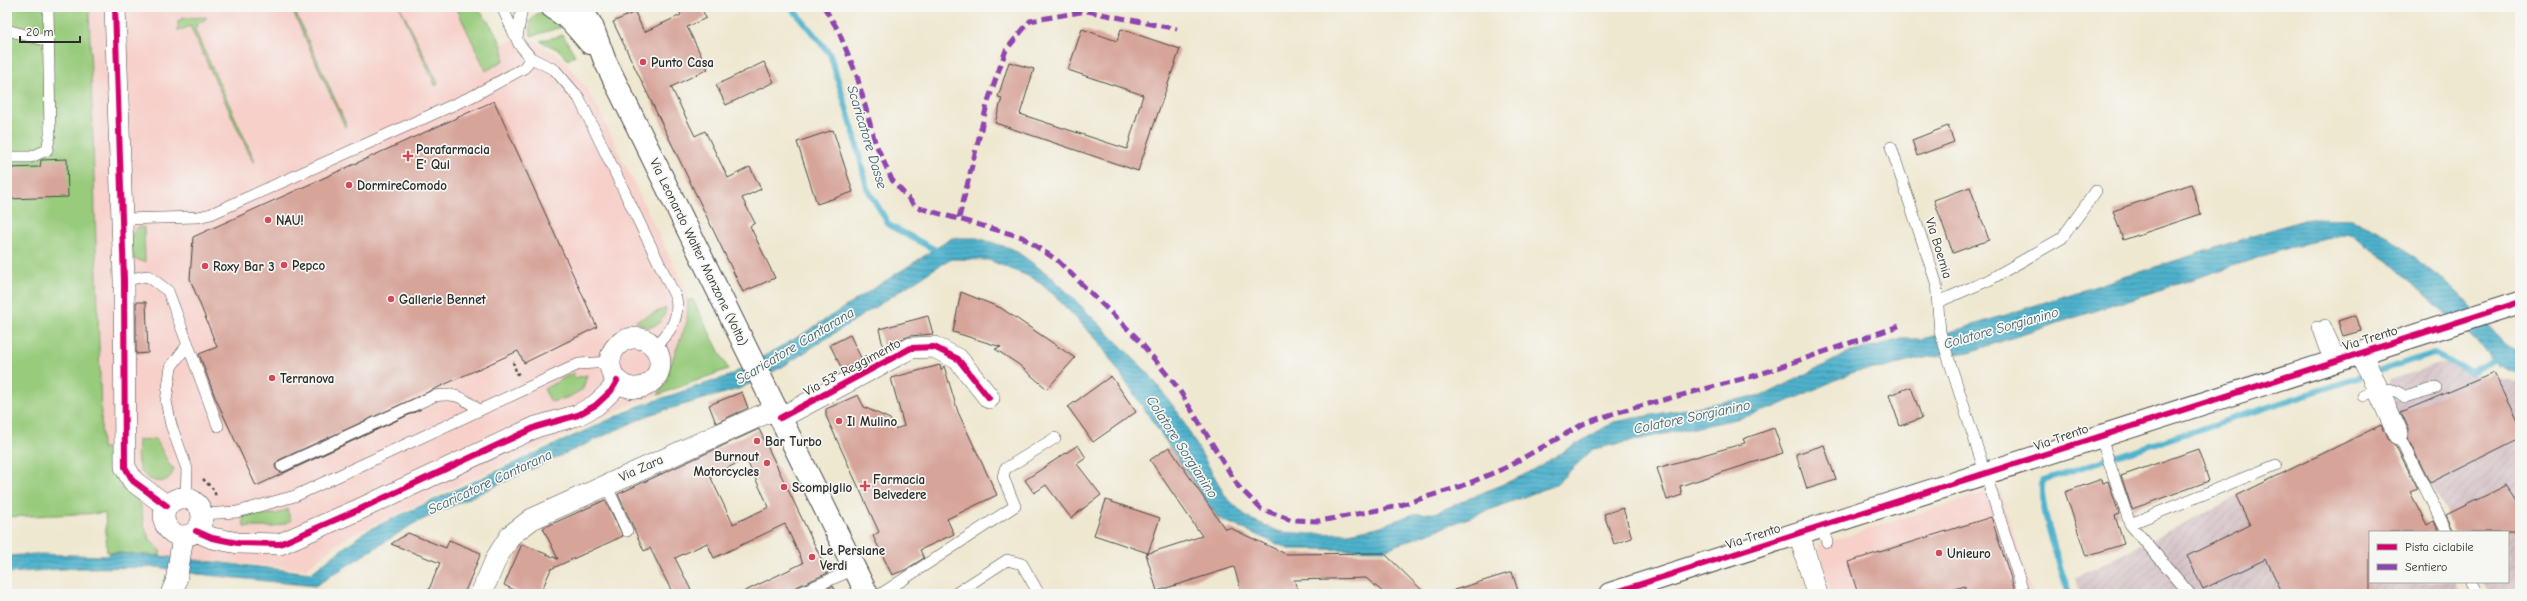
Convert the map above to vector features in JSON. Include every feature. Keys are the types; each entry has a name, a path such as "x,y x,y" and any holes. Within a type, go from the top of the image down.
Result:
{"street":[{"path":"115,7 124,280 125,466 133,481 177,502 196,504 193,527 179,558 173,588"},
{"name":"Via Leonardo Walter Manzone (Volta)","path":"552,7 570,20 605,61"},
{"name":"Via Leonardo Walter Manzone (Volta)","path":"580,7 592,26 605,61 777,414 867,594"},
{"name":"Via Trento","path":"1610,594 1799,533 1824,534 1986,474 2105,450 2364,375 2436,329 2520,302"},
{"path":"640,339 654,347 660,362 653,379 645,386 636,388 628,387 617,381 613,375 610,362 615,348 627,340 640,339"},
{"name":"Via 53° Reggimento","path":"777,414 911,348 934,347 958,359 989,398"},
{"path":"2364,375 2398,434"},
{"path":"177,502 164,517 165,523 172,532 193,527 212,538 238,543 280,544 536,427 578,415 596,405 612,391 617,381"},
{"name":"Via Zara","path":"481,594 497,557 511,535 532,519 606,484 777,414"},
{"path":"1799,533 1817,594"}],"lane":[{"path":"7,157 31,157 47,150 50,134 48,7"},
{"path":"502,7 517,38 531,58 555,70 579,98 676,298 676,316 672,327 654,347"},
{"path":"517,38 522,7"},
{"path":"7,30 48,41"},
{"path":"122,219 198,218 211,214 472,96 524,68 531,58"},
{"name":"Via Boemia","path":"1891,147 1936,282 1940,332 2024,594"},
{"path":"1938,302 1989,280 2062,238 2096,191"},
{"path":"124,280 148,276 168,291 218,426"},
{"path":"2321,326 2364,375 2396,390 2405,397 2436,388"},
{"path":"177,502 187,469 170,425 166,401 171,368 188,344"},
{"path":"193,527 237,512 295,496 579,364 610,362"},
{"path":"282,466 434,396 452,393 465,398 479,410"},
{"path":"2398,434 2446,531"},
{"path":"881,594 1015,506 1003,477 1005,469 1055,438"},
{"path":"2105,450 2130,524 2190,594"},
{"path":"2130,524 2276,465"},
{"path":"606,484 627,531"},
{"path":"955,594 1007,560 1022,564 1039,594"},
{"path":"798,594 855,569"},
{"path":"2472,583 2477,594"}],"path":[{"path":"202,477 205,483 214,490 217,499 223,500"}],"shaded area":[{"path":"89,7 476,7 488,20 499,44 528,37 562,58 587,89 596,104 686,291 688,300 687,322 670,366 666,382 658,395 630,405 345,538 305,569 160,556 160,550 150,540 144,526 140,502 127,487 102,448"},
{"path":"2448,361 2469,374 2520,382 2520,594 2489,594 2484,583 2509,583 2509,531 2456,531 2387,400 2389,380"},
{"path":"2330,449 2367,525 2415,501 2430,531 2369,531 2369,583 2456,583 2461,594 2080,594 2076,578"},
{"path":"1999,488 2032,594 1831,594 1818,545"}],"green space":[{"path":"7,7 89,7 102,448 117,448 127,487 140,502 144,526 150,540 160,550 160,556 107,552 105,513 7,517"},
{"path":"291,7 293,7 347,126 345,127"},
{"path":"400,7 438,83 436,86 435,85"},
{"path":"456,7 476,7 486,18 502,46 504,60 486,71"},
{"path":"538,13 547,14 562,27 531,36 530,21"},
{"path":"206,17 206,19 197,24 195,30 255,161 253,162 190,26 178,31 178,21 184,18"},
{"path":"563,35 575,55 568,60 559,50 540,41"},
{"path":"144,227 145,262 134,259 131,251 131,239 136,228"},
{"path":"688,300 693,300 728,369 658,395 666,382 670,366 687,322"},
{"path":"666,308 664,316 660,322 653,326 645,327 636,321"},
{"path":"573,373 575,378 587,375 583,389 569,397 551,402 544,389"},
{"path":"156,439 170,466 174,468 172,475 163,481 151,480 146,476 139,466 138,460 138,440"},
{"path":"287,509 291,521 274,527 244,527 243,515 277,514"}],"water":[{"path":"2309,218 2352,219 2386,235 2456,291 2507,346 2520,352 2520,375 2498,365 2477,342 2388,261 2349,234 2294,246 1969,352 1928,357 1883,368 1856,371 1775,407 1741,418 1593,449 1555,485 1384,550 1289,549 1218,518 1098,341 1053,294 1035,279 989,260 952,259 937,267 782,367 739,389 651,414 413,524 315,586 197,574 158,567 76,568 7,573 7,556 35,554 108,556 110,553 160,556 311,573 366,531 639,406 729,376 803,334 952,238 977,238 1013,249 1053,278 1149,374 1179,414 1226,497 1248,518 1280,532 1311,534 1349,533 1378,527 1414,514 1435,513 1522,476 1614,422 1767,394 1848,353 1902,339 1922,339 1961,329"}],"building":[{"path":"677,7 701,7 706,18 687,27 708,69 671,87 695,136 705,131 728,178 750,167 761,189 742,198 755,223 750,226 775,278 743,292 613,22 635,12 644,32 681,15"},
{"path":"1082,29 1117,41 1121,29 1180,49 1138,171 995,123 1002,98 998,97 1009,62 1034,69 1020,114 1127,149 1143,95 1068,70"},
{"path":"764,62 774,82 726,105 716,85"},
{"name":"Gallerie Bennet","path":"494,101 597,327 524,363 518,351 279,460 275,465 276,469 281,473 285,472 421,409 256,486 215,397 199,354 217,347 190,279 193,237"},
{"path":"1948,126 1954,142 1917,156 1912,140"},
{"path":"833,130 853,192 817,204 797,142"},
{"path":"67,159 68,197 7,199 7,168 40,167 41,160"},
{"path":"2191,184 2201,214 2123,240 2113,211"},
{"path":"1970,187 1989,240 1953,253 1934,200"},
{"path":"961,292 1001,308 1075,358 1047,389 1018,364 995,349 1001,347 953,332"},
{"path":"136,302 146,302 148,353 136,354"},
{"path":"2356,315 2361,331 2343,336 2338,321"},
{"path":"928,316 933,334 910,336 883,346 879,329"},
{"path":"850,335 862,360 842,369 830,345"},
{"path":"940,365 941,370 944,366 958,412 997,495 947,519 954,534 920,550 924,558 905,570 892,575 873,536 879,532 826,416 826,409 858,395 864,407 890,419 895,429 904,426 891,378"},
{"path":"2494,373 2520,426 2520,438 2430,483 2408,439 2409,429 2401,412"},
{"path":"1111,376 1136,412 1093,442 1068,407"},
{"path":"1911,387 1922,418 1900,426 1889,395"},
{"path":"742,392 748,408 716,423 709,405"},
{"path":"2381,425 2387,439 2396,446 2418,489 2410,492 2427,525 2434,521 2439,531 2369,531 2370,594 2283,594 2266,559 2203,589 2187,556 2250,525 2236,496"},
{"path":"1774,428 1783,453 1680,486 1682,495 1667,500 1657,468 1745,443 1743,439"},
{"path":"759,429 828,573 794,588 790,594 739,594 803,563 785,524 714,558 707,543 675,558 693,594 673,594 650,548 644,551 618,494","holes":["746,459 769,507 733,524 710,476"]},
{"path":"1078,445 1086,458 1077,464 1101,495 1071,518 1046,485 1034,493 1025,480"},
{"path":"1824,445 1836,480 1807,489 1796,454"},
{"path":"1169,447 1225,529 1230,528 1286,554 1384,553 1426,594 1385,594 1366,578 1294,580 1299,594 1242,594 1234,567 1157,591 1146,554 1202,536 1150,460"},
{"path":"2198,449 2209,481 2132,509 2121,476"},
{"path":"2102,479 2103,483 2108,481 2119,514 2115,516 2124,544 2086,556 2065,492"},
{"path":"2507,485 2520,505 2520,532 2454,531 2446,515"},
{"path":"605,500 623,536 551,569 540,594 523,594 504,585 522,544 558,559 543,528"},
{"path":"1106,500 1160,518 1148,553 1094,535"},
{"path":"1623,508 1632,538 1614,544 1604,514"},
{"name":"Unieuro","path":"1991,517 2016,594 1967,594 1965,586 1939,594 1858,594 1848,562"},
{"path":"408,533 446,548 449,540 481,553 464,594 427,594 440,563 391,544"},
{"path":"1512,572 1519,594 1455,594 1454,590"},
{"path":"833,586 837,594 815,594"}],"waterway":[{"name":"Scaricatore Dasse","path":"791,7 830,54 855,137 867,188 889,225 941,253"},
{"path":"2069,594 2046,518 2043,502 2043,480 2434,353 2471,372 2500,357"}],"marked path":[{"path":"824,7 838,30 857,76 875,142 892,180 916,207 1022,237 1057,260 1137,338 1178,388 1238,486 1261,509 1292,520 1320,521 1394,507 1462,486 1505,468 1585,423 1618,412 1757,375 1899,326"},
{"path":"959,218 988,101 1006,50 1030,21 1086,11 1177,29"}],"cycle path":[{"path":"115,7 124,280 125,467 133,481 167,506"},
{"path":"1610,594 2520,302"},
{"path":"780,418 911,348 934,347 958,359 989,398"},
{"path":"196,531 212,538 238,543 280,544 360,509 536,427 578,415 596,405 611,391 617,381"}],"place":[{"name":"Punto Casa","path":"643,62"},
{"name":"Parafarmacia E' Qui","path":"408,156"},
{"name":"DormireComodo","path":"349,185"},
{"name":"NAU!","path":"268,220"},
{"name":"Pepco","path":"284,265"},
{"name":"Roxy Bar 3","path":"205,266"},
{"name":"Gallerie Bennet","path":"391,299"},
{"name":"Terranova","path":"272,378"},
{"name":"Il Mulino","path":"839,421"},
{"name":"Bar Turbo","path":"757,441"},
{"name":"Burnout Motorcycles","path":"767,463"},
{"name":"Farmacia Belvedere","path":"865,486"},
{"name":"Scompiglio","path":"784,487"},
{"name":"Unieuro","path":"1939,553"},
{"name":"Le Persiane Verdi","path":"812,557"}],"water label":[{"name":"Colatore Sorgianino","path":"2001,328"},
{"name":"Scaricatore Cantarana","path":"795,346"},
{"name":"Colatore Sorgianino","path":"1692,417"},
{"name":"Colatore Sorgianino","path":"1182,447"},
{"name":"Scaricatore Cantarana","path":"490,482"}]}
